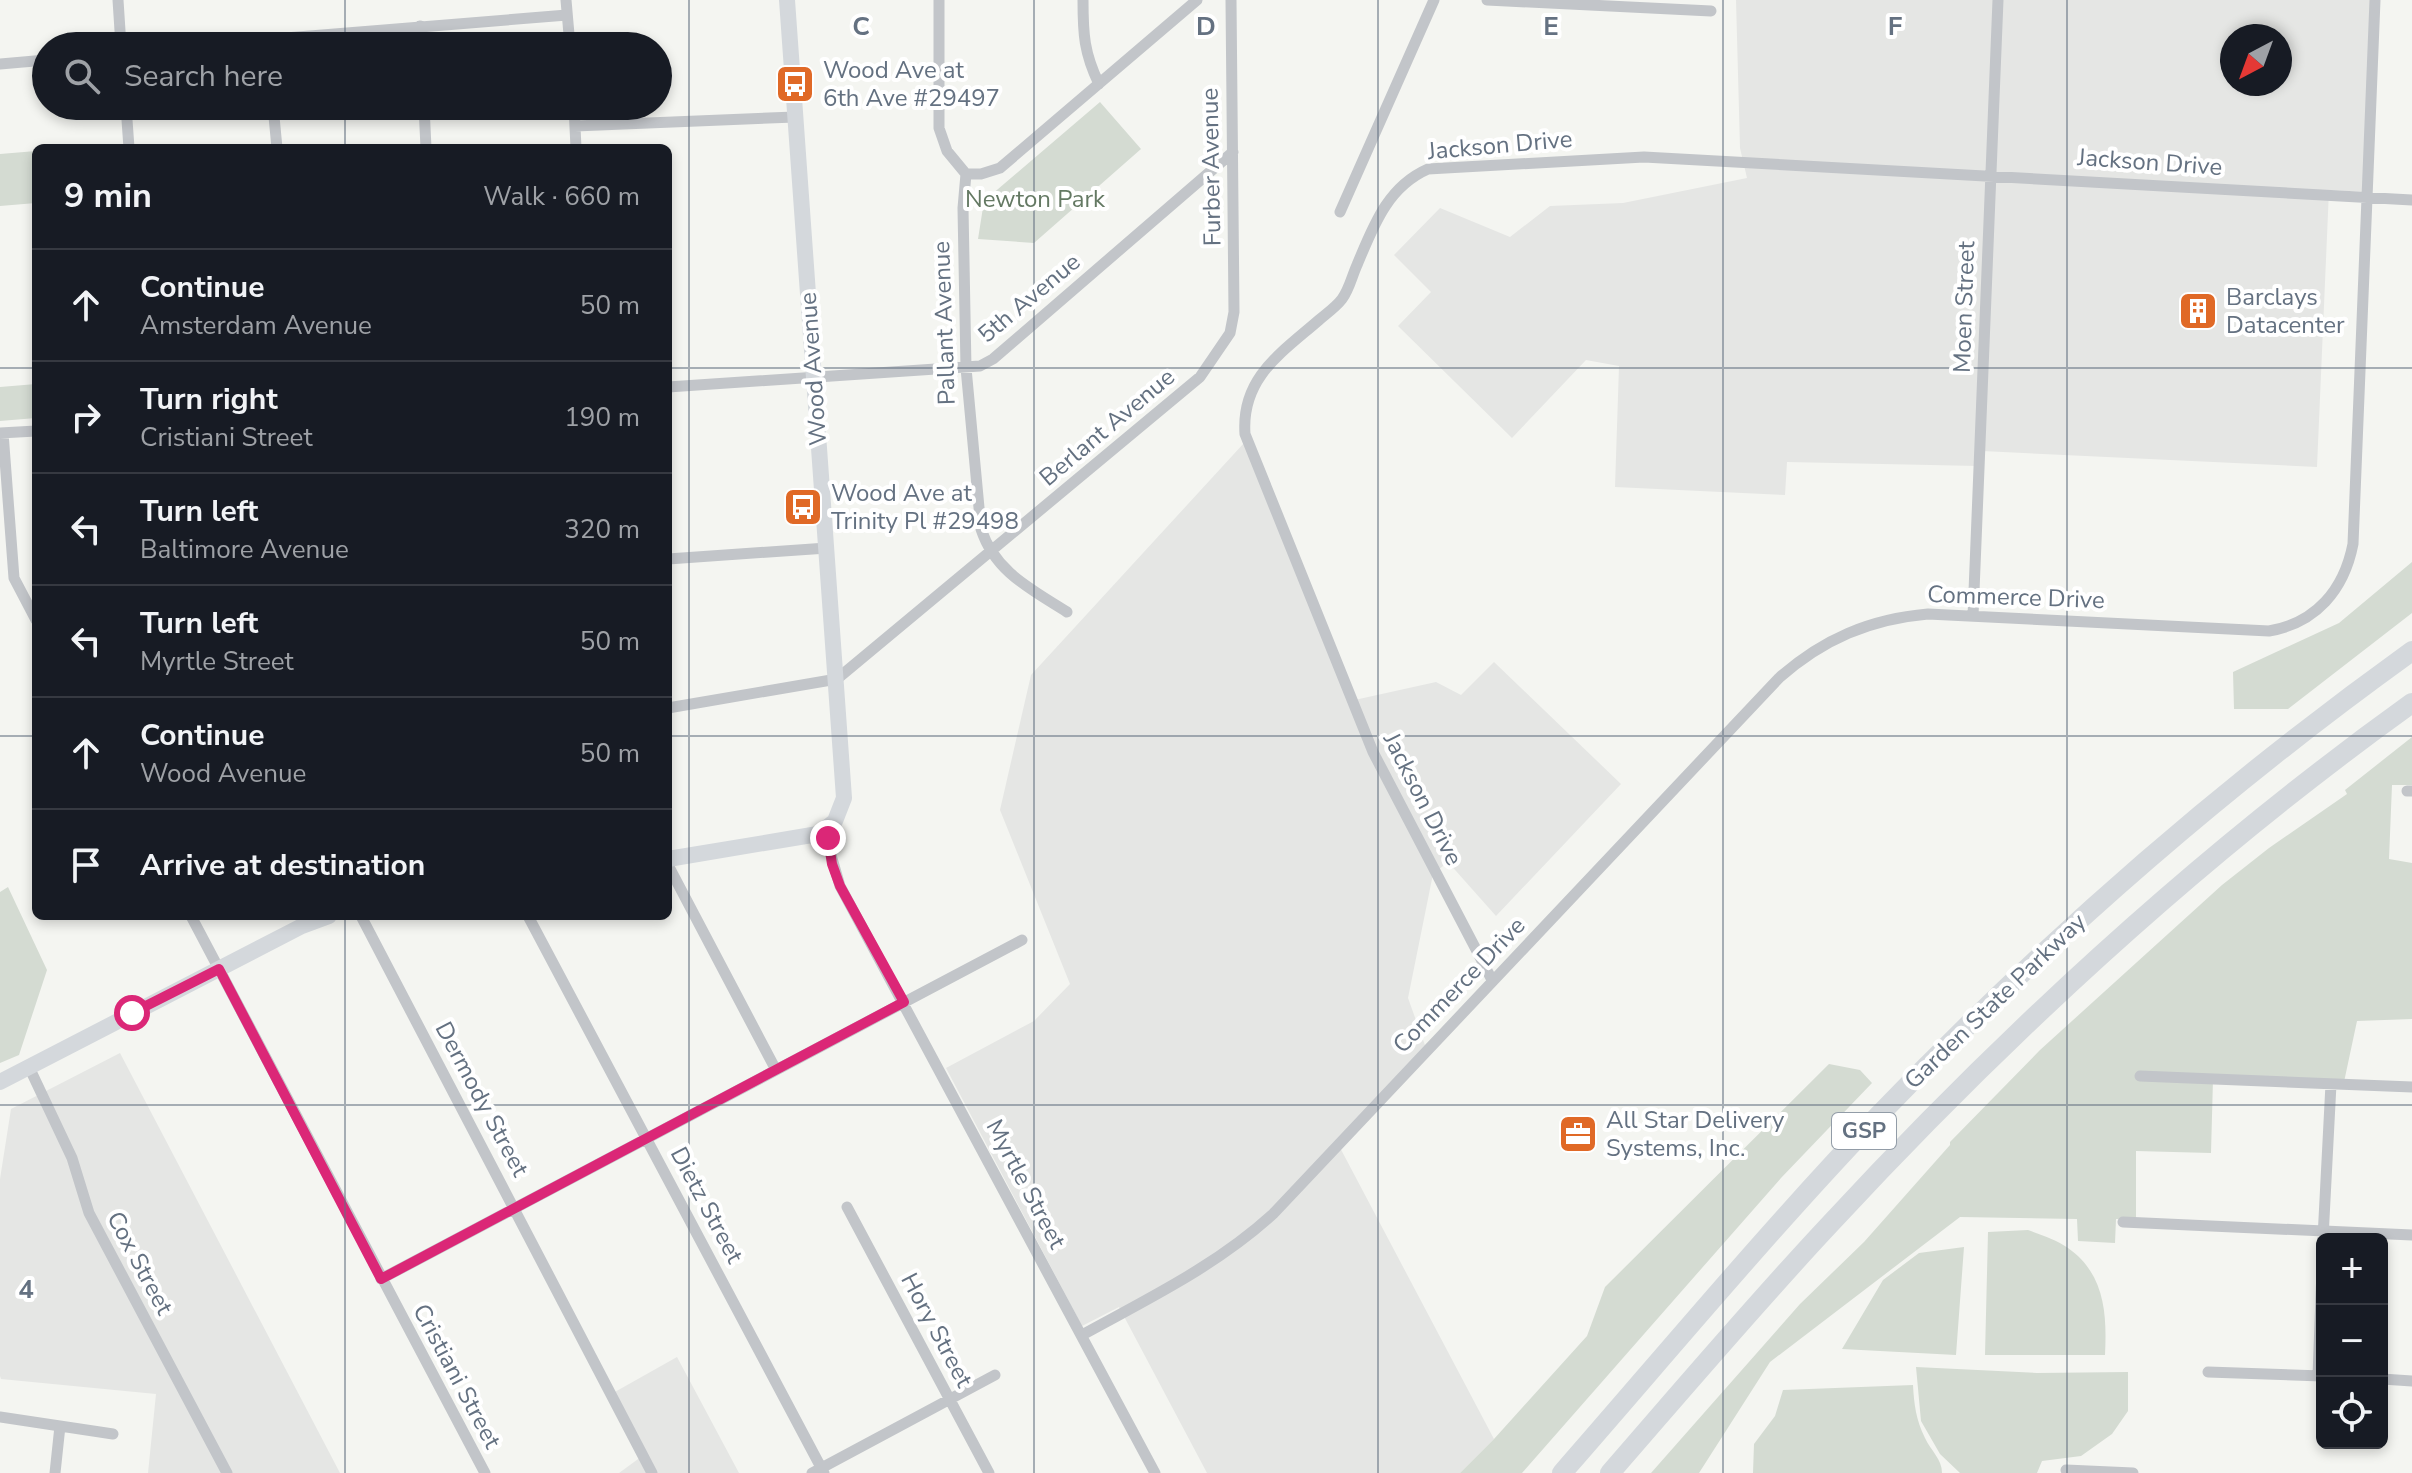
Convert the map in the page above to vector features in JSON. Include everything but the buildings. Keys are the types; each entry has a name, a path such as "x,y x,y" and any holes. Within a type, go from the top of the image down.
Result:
{"highway":[{"name":"Garden State Parkway","path":"1562,1473 1816,1182 2008,985 2098,901 2213,802 2303,730 2412,651"},
{"name":"Garden State Parkway","path":"1610,1473 1790,1268 1958,1092 2067,986 2158,904 2299,788 2412,703"},
{"path":"2299,788 2412,716"}],"main road":[{"name":"Wood Avenue","path":"787,0 844,798 839,815 824,831"},
{"path":"672,861 813,836 824,831"},
{"path":"0,1082 318,920"}],"street":[{"path":"118,0 120,32"},
{"path":"566,0 569,32"},
{"path":"939,0 939,128 947,151 966,174 981,174 1000,168 1197,0"},
{"path":"1083,0 1083,42 1088,62 1099,84"},
{"name":"Furber Avenue","path":"1230,333 1234,312 1231,0"},
{"path":"1340,212 1434,0"},
{"path":"1487,0 1711,11"},
{"name":"Moen Street","path":"1973,616 1998,0"},
{"name":"Commerce Drive","path":"1082,1335 1192,1276 1257,1228 1779,678 1797,662 1837,637 1881,621 1928,614 2269,631 2288,627 2306,618 2329,599 2345,573 2353,544 2375,0"},
{"path":"363,32 567,15"},
{"path":"420,26 420,32"},
{"path":"0,64 32,61"},
{"path":"575,126 795,117"},
{"path":"127,120 129,144"},
{"path":"274,120 277,144"},
{"path":"425,120 426,144"},
{"path":"575,120 576,144"},
{"name":"5th Avenue","path":"672,387 980,366 993,359 1233,152"},
{"name":"Jackson Drive","path":"1492,980 1373,752 1245,434 1244,417 1250,394 1263,370 1341,300 1376,218 1413,175 1428,169 1644,157 1991,174 2412,200"},
{"name":"Pallant Avenue","path":"966,174 963,208 966,368 979,520 991,553 1015,579 1067,612"},
{"name":"Berlant Avenue","path":"672,707 836,680 1200,377 1230,333"},
{"path":"32,431 1,433 14,578 32,612"},
{"path":"672,559 827,548"},
{"name":"Myrtle Street","path":"824,831 837,879 1155,1473"},
{"path":"672,870 776,1070"},
{"name":"Cristiani Street","path":"193,920 485,1473"},
{"name":"Dermody Street","path":"363,920 652,1473"},
{"name":"Dietz Street","path":"530,920 819,1471"},
{"path":"381,1279 1022,940"},
{"name":"Cox Street","path":"29,1067 72,1158 89,1213 227,1473"},
{"path":"2140,1076 2412,1087"},
{"path":"2323,1233 2331,1084"},
{"name":"Hory Street","path":"847,1207 989,1473"},
{"path":"2123,1222 2316,1235"},
{"path":"2388,1235 2412,1235"},
{"path":"2208,1372 2316,1376"},
{"path":"819,1471 995,1375"},
{"path":"2388,1379 2412,1381"},
{"path":"0,1417 113,1434"},
{"path":"55,1473 60,1426"},
{"path":"2066,1470 2133,1473"}],"shaded area":[{"path":"1736,0 2380,0 2370,192 2329,190 2317,467 1982,451 1978,466 1787,462 1785,495 1615,487 1619,366 1586,360 1512,438 1398,326 1431,292 1394,255 1440,208 1510,237 1550,206 1623,203 1747,178 1740,148"},
{"path":"1244,443 1350,701 1436,682 1461,695 1494,662 1621,784 1496,916 1448,862 1433,874 1408,998 1426,1048 1337,1142 1494,1439 1460,1473 1207,1473 1119,1307 1082,1326 946,1068 1034,1021 1070,984 1000,810 1031,675"},
{"path":"120,1053 340,1473 148,1473 156,1394 1,1379 0,1179 11,1109"},
{"path":"677,1357 739,1473 619,1473 645,1454 613,1393"}],"green space":[{"name":"Newton Park","path":"1100,102 1141,149 1034,243 978,239 984,201"},
{"path":"32,151 32,203 0,206 0,154"},
{"path":"32,384 32,418 0,421 0,387"},
{"path":"2412,562 2412,613 2288,709 2234,709 2233,672 2339,623"},
{"path":"2412,737 2412,785 2392,785 2389,859 2412,863 2412,1019 2357,1021 2344,1082 2213,1079 2211,1153 2136,1151 2136,1219 2116,1219 2115,1243 2078,1241 2077,1219 1960,1217 1770,1362 1699,1473 1651,1473 1800,1304 1864,1242 1950,1142 2040,1050 2222,885 2347,794 2345,790"},
{"path":"8,887 47,970 19,1055 0,1063 0,892"},
{"path":"1829,1064 1860,1070 1872,1083 1781,1178 1522,1473 1460,1473 1587,1336 1605,1287"},
{"path":"2028,1230 2064,1245 2090,1270 2104,1310 2105,1355 1985,1355 1988,1232"},
{"path":"1964,1247 1956,1355 1842,1349 1883,1280 1919,1253"},
{"path":"1916,1367 2037,1373 2128,1372 2128,1411 2112,1434 2081,1456 2042,1461 2037,1473 1960,1473 1940,1454 1921,1421"},
{"path":"1913,1385 1919,1425 1938,1459 1942,1473 1753,1473 1754,1444 1775,1416 1783,1390"}],"place":[{"name":"Wood Ave at 6th Ave #29497","path":"795,84"},
{"name":"Barclays Datacenter","path":"2198,311"},
{"name":"Wood Ave at Trinity Pl #29498","path":"803,507"},
{"name":"All Star Delivery Systems, Inc.","path":"1578,1134"}],"route":[{"path":"132,1013 219,969 381,1279 904,1002 840,886 832,864 828,838"}]}
